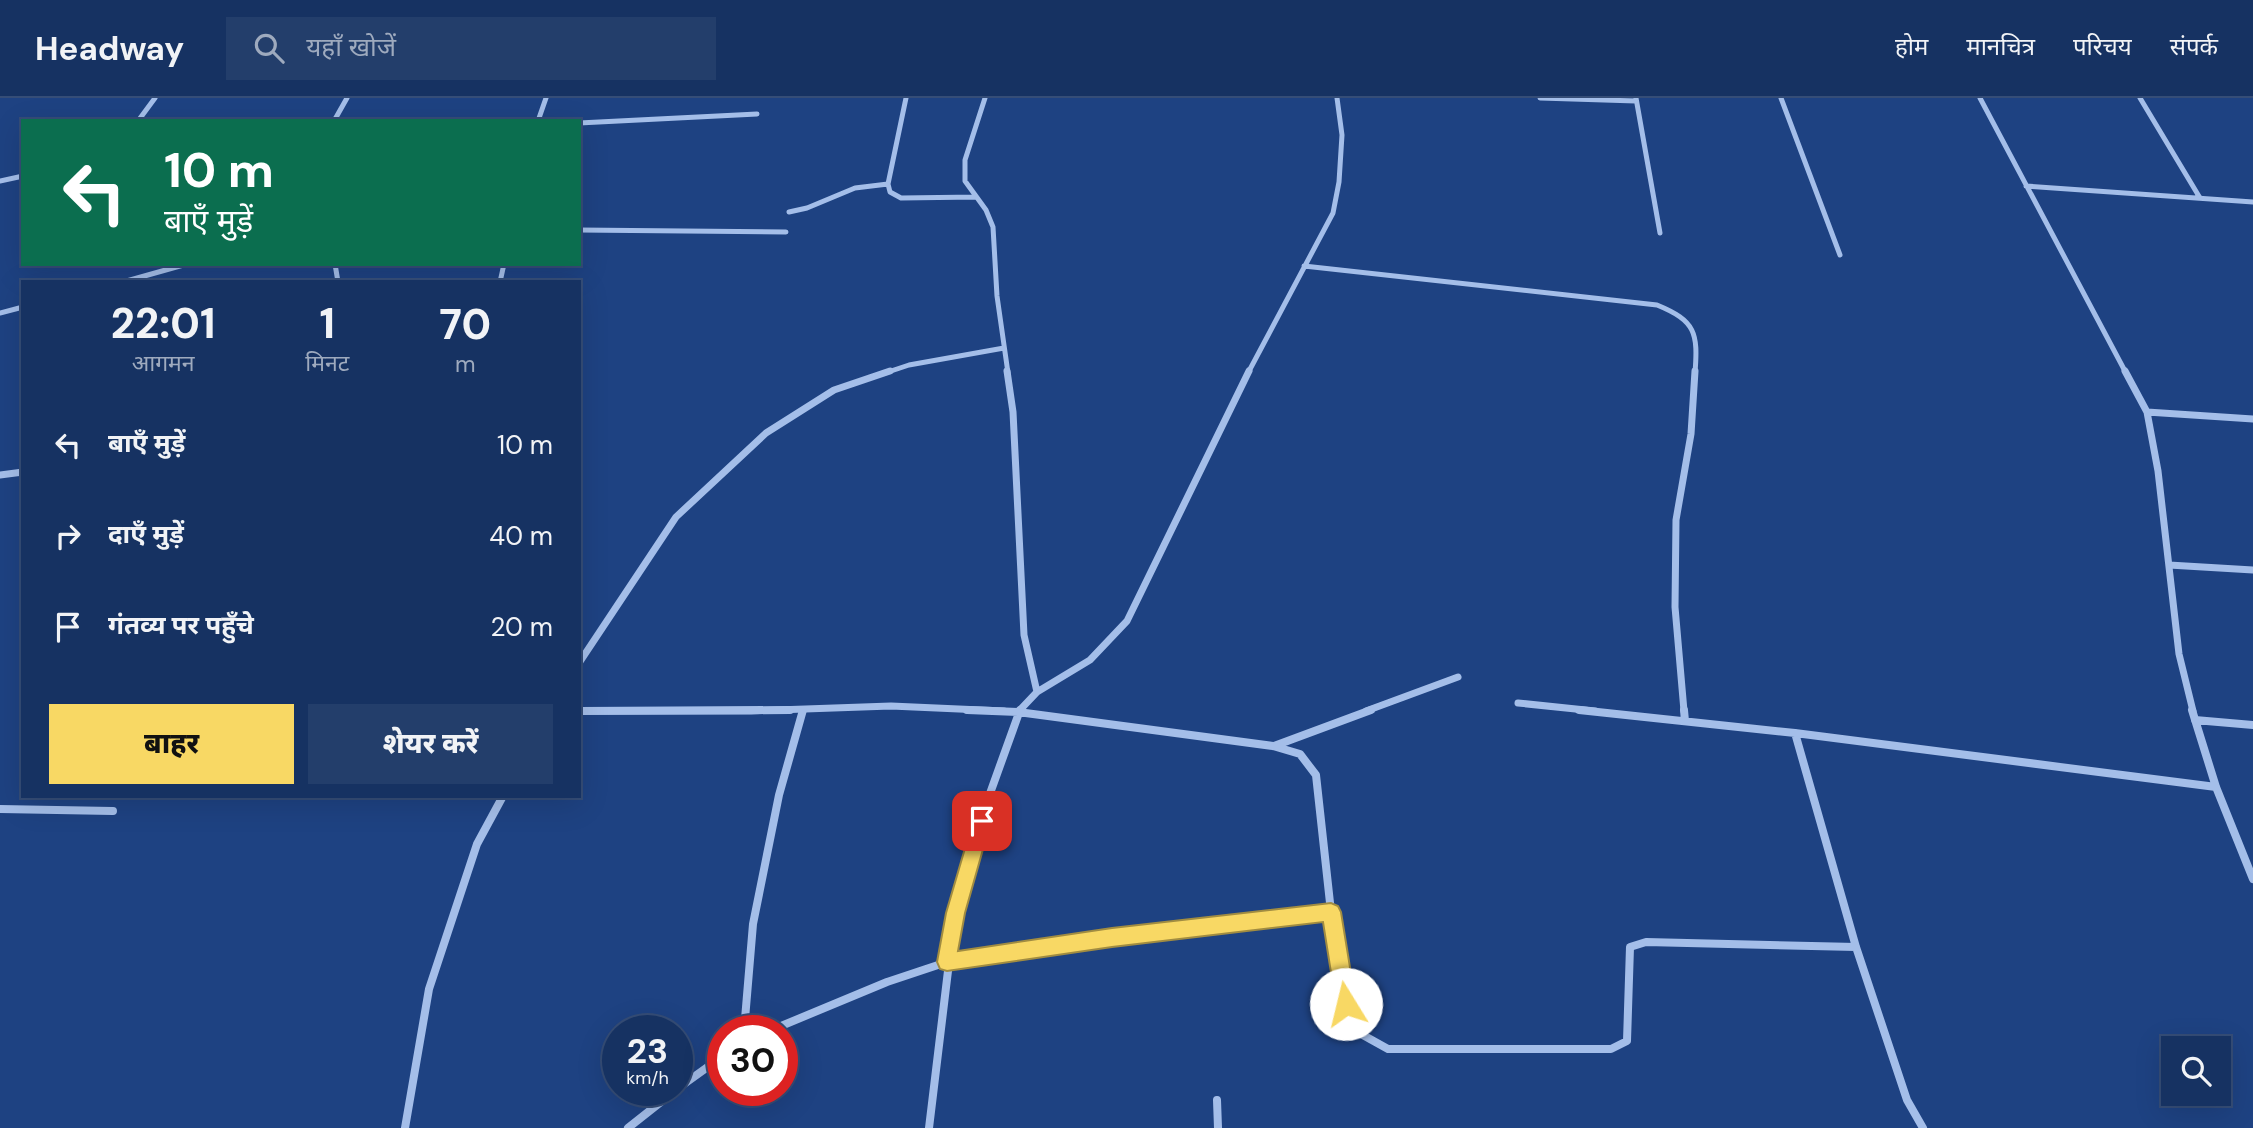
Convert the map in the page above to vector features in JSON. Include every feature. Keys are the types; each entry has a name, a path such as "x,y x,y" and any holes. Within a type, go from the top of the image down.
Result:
{"street":[{"path":"139,119 155,98"},
{"path":"335,119 347,98"},
{"path":"539,119 546,98"},
{"path":"906,98 888,184 890,192 901,198 976,197"},
{"path":"985,98 965,160 965,181 986,210 993,227 997,296 1013,412 1024,635 1037,692"},
{"path":"929,1128 955,913 988,799 1018,712 1037,692 1090,660 1127,621 1333,213 1339,182 1342,135 1337,98"},
{"path":"1540,98 1636,100 1660,233"},
{"path":"1781,98 1840,255"},
{"path":"1980,98 2147,412 2158,471 2179,654 2195,720 2216,787 2253,879"},
{"path":"2140,98 2200,198"},
{"path":"581,123 757,114"},
{"path":"0,181 21,176"},
{"path":"789,212 807,208 855,188 888,184"},
{"path":"2026,186 2253,202"},
{"path":"581,230 786,232"},
{"path":"130,280 180,266"},
{"path":"1304,266 1657,305 1676,313 1691,326 1697,342 1691,434 1676,520 1675,607 1685,721"},
{"path":"0,313 21,308"},
{"path":"581,660 676,517 766,433 834,390 909,365 1004,348"},
{"path":"2147,412 2253,419"},
{"path":"0,475 21,472"},
{"path":"2169,565 2253,570"},
{"path":"1273,746 1458,677"},
{"path":"1518,703 1795,733 2216,787"},
{"path":"581,711 891,706 1018,712 1273,746 1300,754 1316,775 1331,912 1346,1004 1361,1034 1388,1049 1611,1049 1627,1041 1630,1024 1626,964 1630,947 1646,942 1856,947"},
{"path":"745,1015 753,924 779,795 803,709"},
{"path":"2195,720 2253,725"},
{"path":"1795,733 1856,947 1907,1100 1923,1128"},
{"path":"405,1128 429,989 477,845 502,798"},
{"path":"0,810 113,811"},
{"path":"798,1019 887,982 947,962 1112,937 1331,912"},
{"path":"1217,1100 1218,1128"},
{"path":"628,1128 656,1106"}],"route":[{"path":"982,821 955,913 947,962 1112,937 1331,912 1346,1004"}]}
